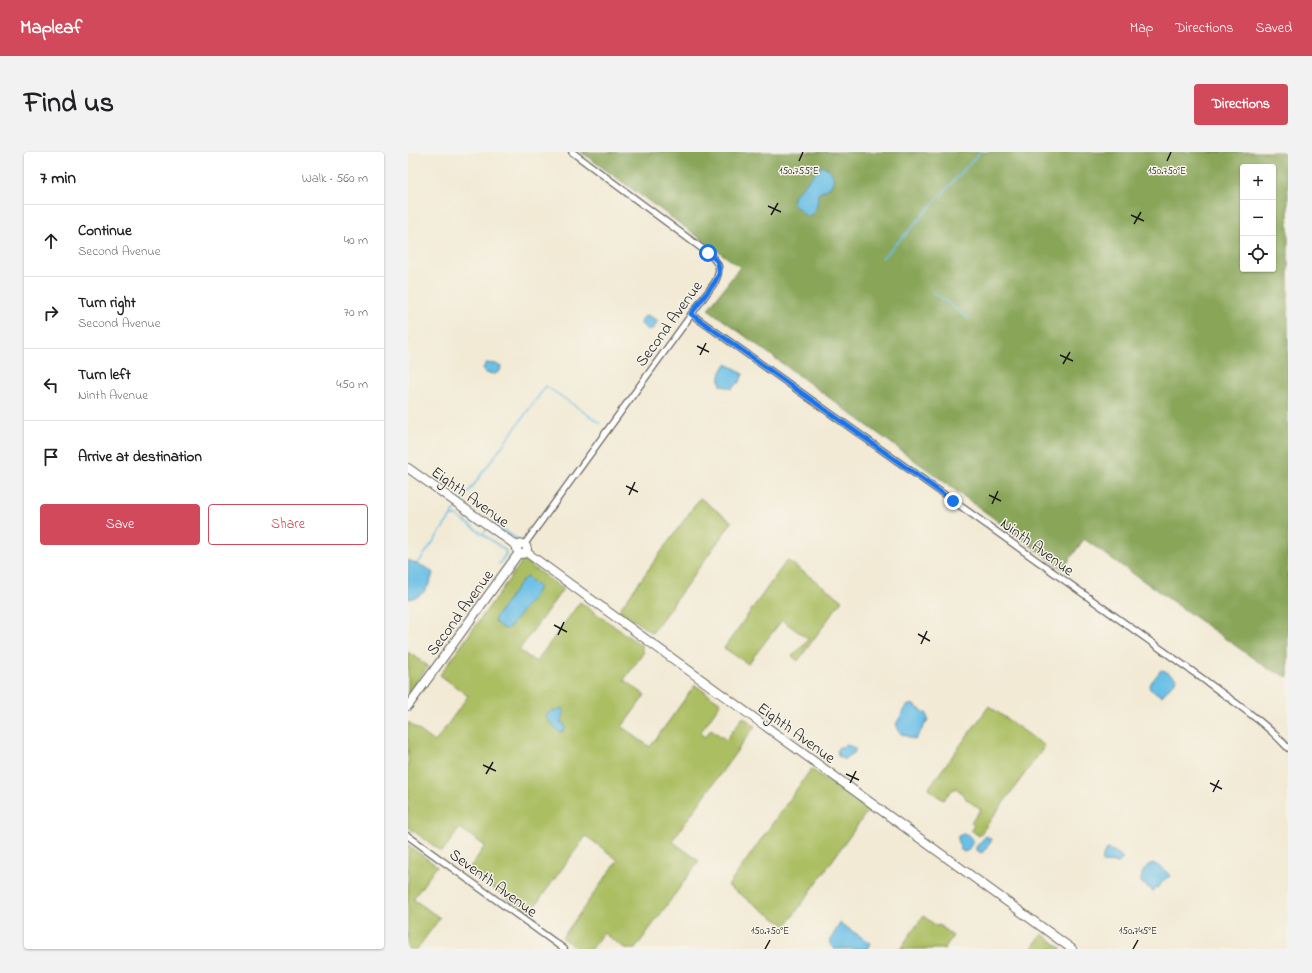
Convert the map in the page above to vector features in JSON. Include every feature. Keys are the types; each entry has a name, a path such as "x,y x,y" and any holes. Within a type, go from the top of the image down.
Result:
{"main road":[{"name":"Eighth Avenue","path":"408,468 1072,949"},
{"name":"Second Avenue","path":"408,706 521,549"}],"street":[{"name":"Second Avenue","path":"521,549 715,282 719,274 717,261 708,253 572,152"},
{"name":"Ninth Avenue","path":"691,314 1260,721 1288,748"},
{"name":"Seventh Avenue","path":"408,836 564,949"}],"green space":[{"path":"581,152 1288,152 1288,677 1267,668 1084,539 1063,569 708,309 740,267"},
{"path":"700,498 732,522 652,633 619,610"},
{"path":"523,560 563,589 519,650 536,662 580,602 642,646 642,650 644,652 624,680 645,695 622,727 650,747 695,685 721,703 700,733 705,737 711,729 726,740 743,717 755,726 672,841 699,861 635,949 626,949 603,933 591,949 577,949 562,938 618,860 586,836 529,914 468,870 485,846 460,828 442,852 408,827 408,722 435,742 468,696 440,675"},
{"path":"787,560 842,600 798,661 792,656 808,639 782,620 748,664 724,648"},
{"path":"408,652 428,666 408,694"},
{"path":"989,706 1045,746 979,836 971,830 974,825 971,822 981,810 966,799 964,795 956,788 943,800 928,789"},
{"path":"811,769 869,809 786,926 728,886"},
{"path":"408,845 437,866 413,899 440,918 417,949 408,949"},
{"path":"923,916 937,926 939,925 953,936 944,949 900,949"},
{"path":"1042,934 1062,949 1031,949"}],"water":[{"path":"823,166 831,172 833,178 832,184 829,188 818,194 817,206 810,216 805,215 793,203 793,197"},
{"path":"646,315 658,321 652,330 648,330 641,324 641,320"},
{"path":"486,363 496,364 501,367 500,371 495,374 485,373 483,368"},
{"path":"726,364 743,374 740,381 732,389 721,385 720,382 720,374"},
{"path":"408,560 429,569 433,573 428,587 422,594 408,599"},
{"path":"526,577 538,586 538,589 510,627 506,629 502,628 495,622 495,618"},
{"path":"1161,670 1177,679 1162,696 1151,690 1149,687"},
{"path":"912,704 927,714 928,720 915,740 900,733 896,724 907,706"},
{"path":"562,708 564,713 561,722 565,725 565,729 563,732 559,732 546,718 548,713"},
{"path":"845,744 855,748 855,752 844,760 838,756 837,750 839,747 844,747"},
{"path":"967,834 974,841 967,851 964,852 961,850 958,842 958,836"},
{"path":"986,836 991,839 991,842 982,853 976,850 976,847"},
{"path":"1107,849 1116,852 1123,859 1118,863 1102,862 1104,853"},
{"path":"1153,863 1165,870 1170,876 1153,891 1141,882 1147,866"},
{"path":"840,923 870,943 867,949 834,949 830,944 832,937"}],"waterway":[{"path":"882,258 904,236 980,152"},
{"path":"932,291 969,319"},
{"path":"462,501 546,386 600,423"},
{"path":"417,565 456,509"},
{"path":"452,516 457,516 505,550 506,554 499,564"},
{"path":"491,523 519,540 523,539"},
{"path":"483,534 487,529"}],"route":[{"path":"708,253 717,261 719,274 715,282 691,314 953,501"}]}
